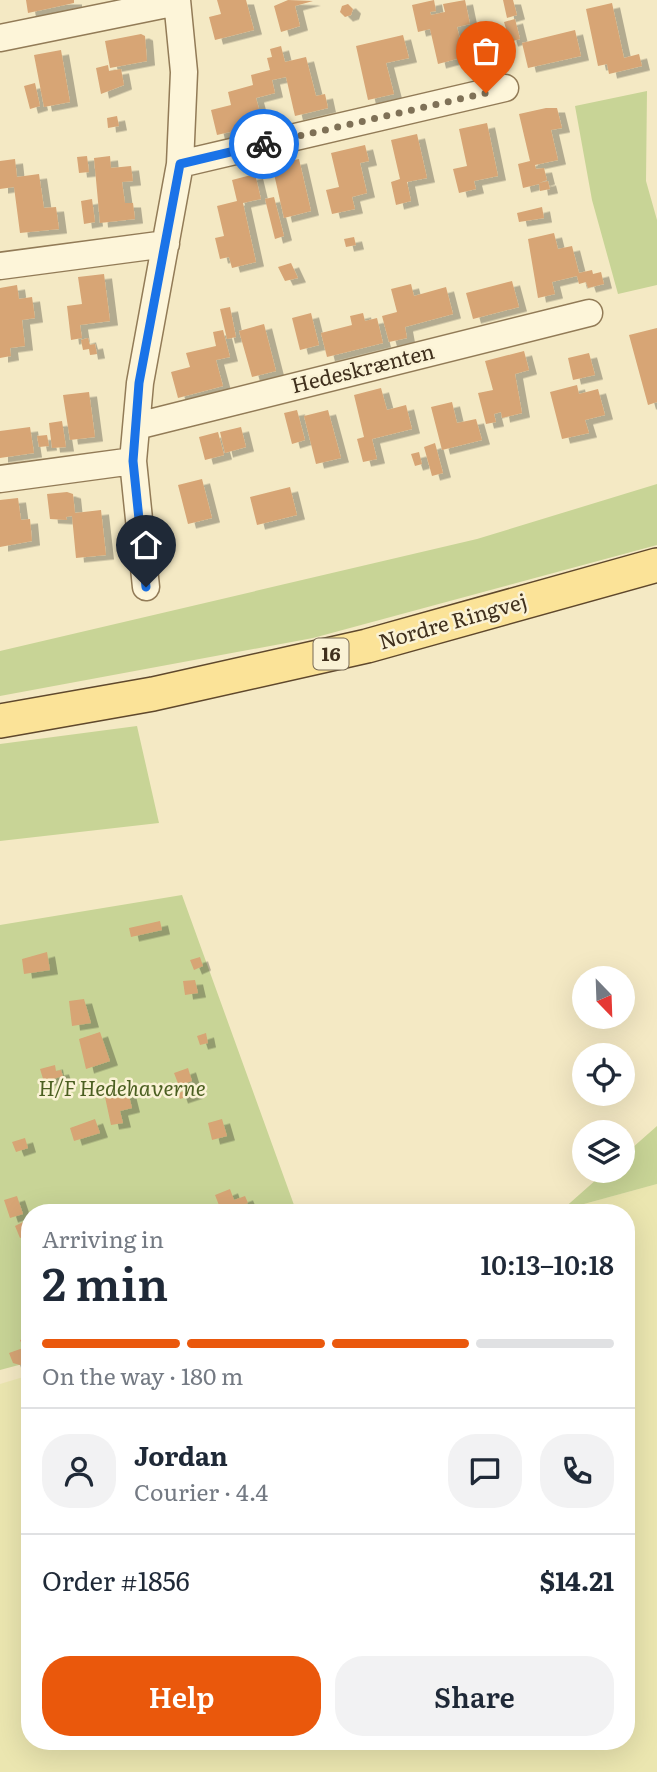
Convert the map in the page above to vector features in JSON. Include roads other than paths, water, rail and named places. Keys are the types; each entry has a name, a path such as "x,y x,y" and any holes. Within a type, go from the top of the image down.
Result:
{"main road":[{"name":"Nordre Ringvej","path":"0,721 153,694 367,646 657,565"}],"street":[{"path":"0,38 177,1 184,72 180,164 139,383 133,461 146,587"},
{"path":"180,164 505,88"},
{"path":"0,266 166,244"},
{"name":"Hedeskrænten","path":"137,426 589,313"},
{"path":"0,479 133,461"}],"park label":[{"name":"H/F Hedehaverne","path":"122,1089"}]}
